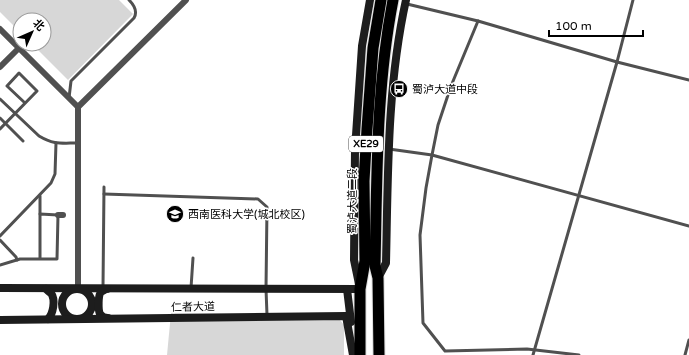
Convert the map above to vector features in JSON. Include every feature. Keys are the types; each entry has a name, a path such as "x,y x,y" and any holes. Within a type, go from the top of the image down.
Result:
{"highway":[{"name":"蜀泸大道二段","path":"360,355 360,292 365,261 364,182 370,76 381,0"},
{"name":"XE29","path":"379,355 378,278 375,266 378,128 385,48 393,0"},
{"path":"360,292 378,294"}],"street":[{"path":"78,288 78,107 186,0"},
{"path":"360,292 354,260 355,150 362,46 370,0"},
{"path":"378,278 386,263 391,103 399,30 405,2"},
{"path":"0,29 12,41"},
{"path":"0,67 15,52"},
{"path":"23,52 78,107"},
{"name":"仁者大道","path":"0,288 347,289 360,292"},
{"path":"78,288 85,291 90,296 92,307 89,314 83,318 76,319 67,315 63,309 62,302 64,295 67,292 78,288"},
{"path":"46,289 51,293 53,298 53,309 48,319"},
{"path":"105,289 100,294 98,309 100,314 108,319"},
{"name":"仁者大道","path":"347,289 354,355"},
{"name":"仁者大道","path":"0,320 346,316 354,355"}],"lane":[{"path":"69,99 71,81 134,18 136,12 134,5 129,0"},
{"path":"533,355 617,62 632,0"},
{"path":"405,2 478,21 617,62 689,80"},
{"path":"478,21 451,86 438,125 432,155 420,235 423,323 445,351 527,349 579,355"},
{"path":"0,129 37,91 19,73 7,86 25,103"},
{"path":"0,99 39,136 56,143 78,144"},
{"path":"0,118 23,141"},
{"path":"0,236 51,184 55,174 56,143"},
{"path":"389,149 432,155 689,226"},
{"path":"104,187 105,289"},
{"path":"104,194 258,199 267,207 267,317"},
{"path":"40,196 40,259"},
{"path":"0,265 20,259 57,260 61,215 40,214"},
{"path":"0,240 17,260"},
{"path":"191,289 193,258"},
{"path":"685,355 689,340"}],"shaded area":[{"path":"0,0 119,0 133,14 68,80 40,52 52,52 52,12 12,12 12,24 0,12"},
{"path":"171,313 336,315 344,325 344,355 167,355"}],"place":[{"name":"蜀泸大道中段","path":"399,89"},
{"name":"西南医科大学(城北校区)","path":"175,214"}]}
